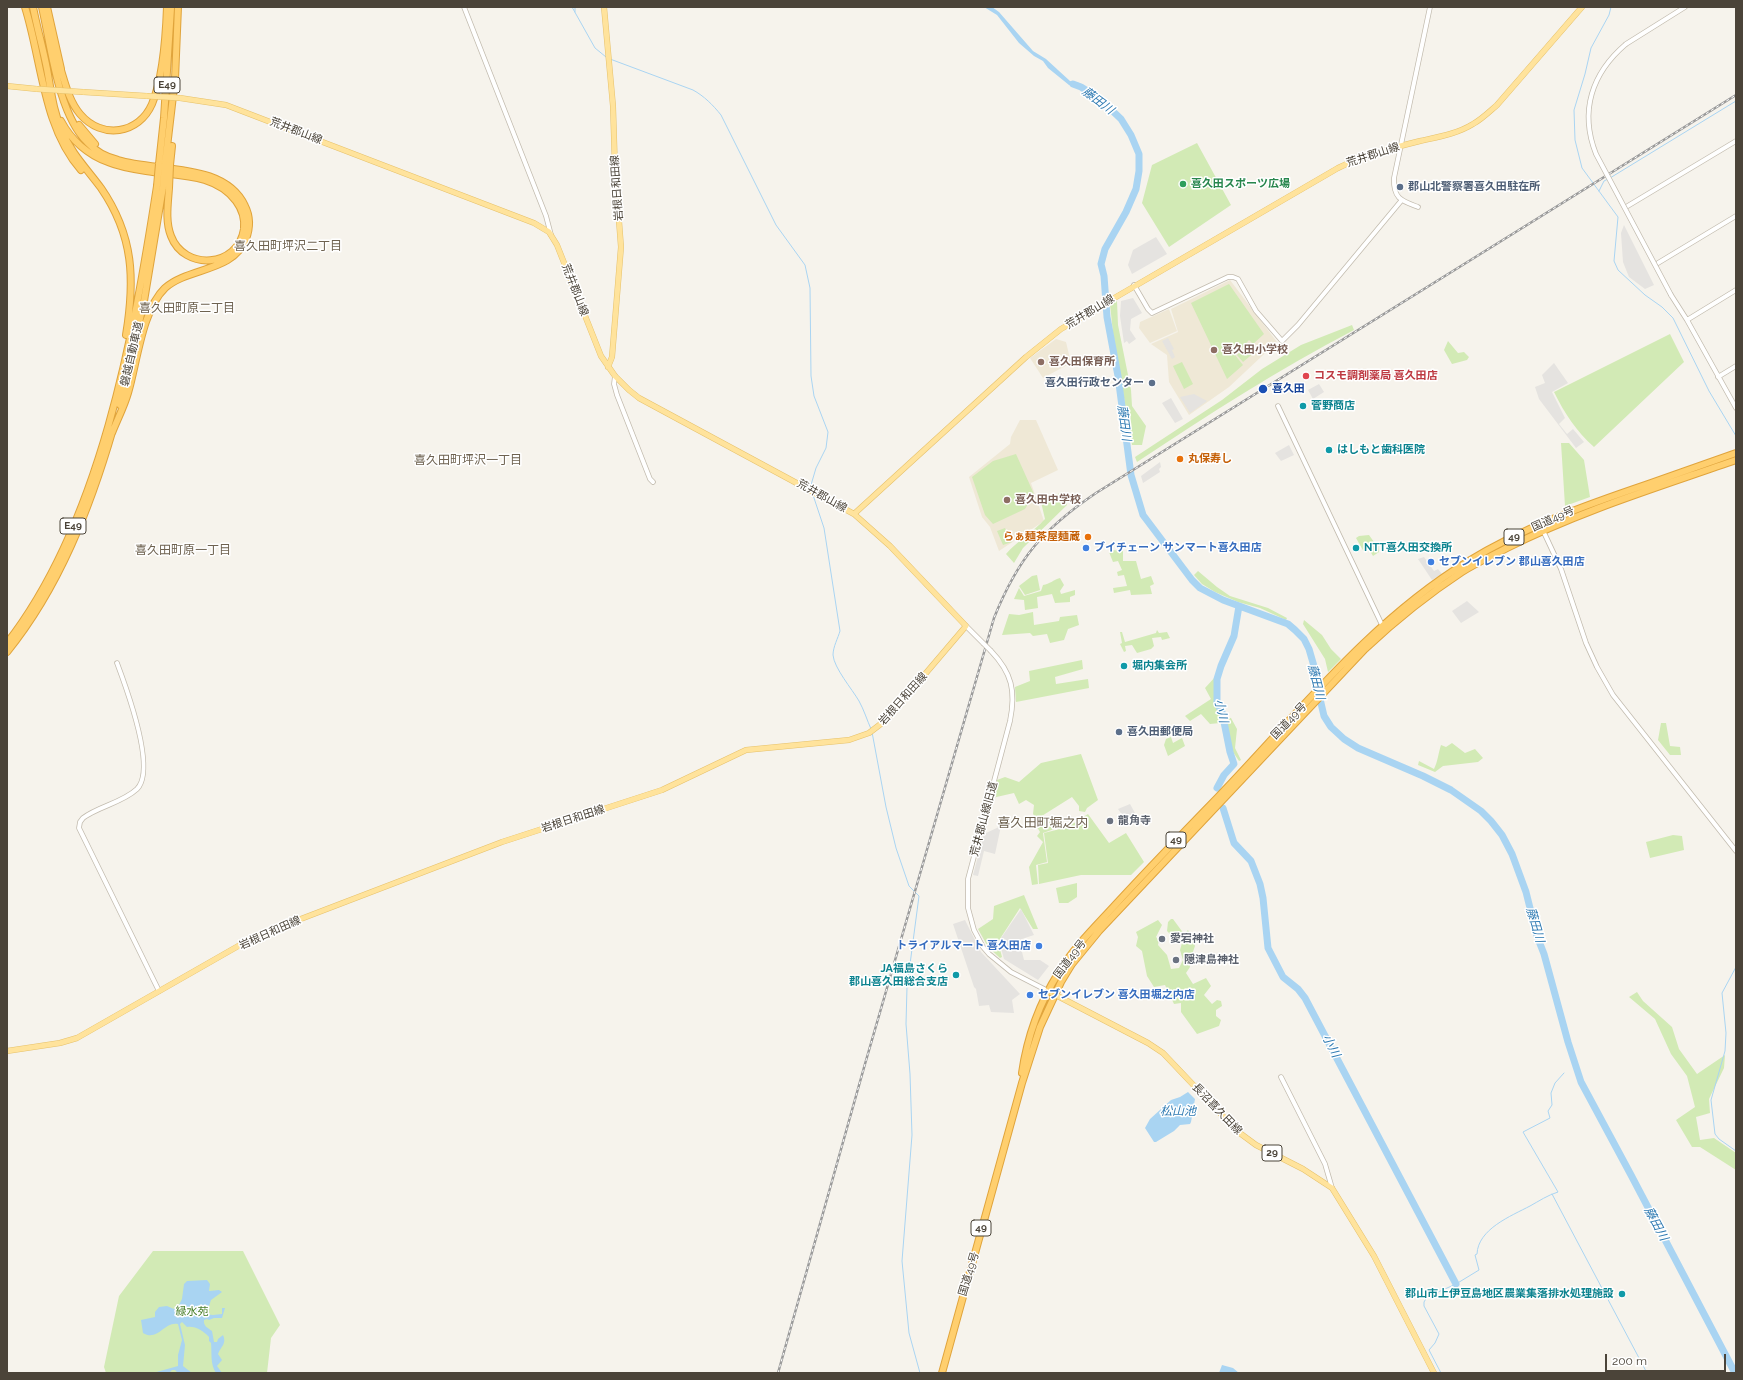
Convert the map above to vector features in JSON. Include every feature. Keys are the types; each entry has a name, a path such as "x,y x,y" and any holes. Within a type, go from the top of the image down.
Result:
{"highway":[{"path":"26,7 50,114 57,132 72,158 110,202"},
{"path":"32,7 60,127 69,145 110,202 126,238 132,271 132,288 128,328 115,398"},
{"path":"60,67 73,103 79,114 89,122 100,128 112,131 123,130 134,126 146,115 157,90 164,45 167,7"},
{"name":"磐越自動車道","path":"7,652 28,623 60,569 94,488 112,433 129,371 144,301 163,187 165,164 165,111 171,7"},
{"name":"E49","path":"165,164 174,119 178,7"},
{"path":"46,8 69,103 78,123 95,145 106,153 137,165"},
{"path":"46,8 62,93 77,130 86,141 103,154 118,160 137,165 202,174 223,183 235,191 243,203 248,215 249,228 242,246 233,256 221,264 175,281 164,289 156,299 146,321 127,395 112,433"},
{"path":"54,105 63,125 71,136 85,150 97,158 131,169 200,179 217,185 227,191 239,204 244,222 241,238 232,251 219,259 208,261 196,260 181,251 170,235 163,187 165,164"},
{"name":"磐越自動車道","path":"7,643 38,596 62,551 90,480 115,398 163,187"},
{"name":"国道49号","path":"942,1373 1022,1083 1040,1027 1055,994 1072,964 1100,930 1327,684 1365,649 1384,628 1423,593 1468,562 1540,524 1583,506 1736,453"},
{"name":"国道49号","path":"1384,628 1463,572 1543,531 1616,502 1736,460"},
{"name":"国道49号","path":"1022,1083 1024,1062 1029,1040 1048,990 1066,961 1096,925 1313,700"}],"main road":[{"name":"岩根日和田線","path":"604,7 613,106 615,169 621,247 612,357 608,367"},
{"name":"荒井郡山線","path":"7,86 217,102 534,223 551,236 559,249 599,351 608,367 629,390 639,398 854,514 1043,342 1061,328 1338,168 1367,155 1455,133 1473,124 1497,105 1582,7"},
{"path":"854,514 890,546 966,626"},
{"name":"岩根日和田線","path":"7,1051 60,1043 77,1038 240,945 272,930 502,842 662,790 746,750 849,740 865,735 886,720 966,626"},
{"name":"長沼喜久田線","path":"1048,990 1148,1043 1163,1053 1237,1131 1256,1145 1303,1169 1332,1188 1374,1256 1434,1373"}],"street":[{"path":"464,7 546,216 551,236"},
{"path":"1418,207 1401,201 1396,194 1394,182 1430,7"},
{"path":"1685,7 1626,44 1608,61 1596,82 1589,105 1590,130 1594,148 1599,160 1671,295 1687,320 1736,408"},
{"path":"1626,207 1736,141"},
{"path":"1134,285 1148,309 1152,313 1228,277 1233,277 1238,280 1256,311 1282,341 1298,325 1401,201"},
{"path":"1658,264 1736,216"},
{"path":"1687,320 1736,290"},
{"path":"1718,377 1736,366"},
{"path":"615,376 614,384 617,395 650,478 653,482"},
{"path":"1278,406 1384,628"},
{"path":"1540,524 1561,569 1586,643 1597,667 1613,695 1736,852"},
{"name":"荒井郡山線旧道","path":"966,626 991,651 1007,673 1011,682 1013,701 1010,721 968,879 968,908 974,930 983,947 989,954 1010,972 1048,990"},
{"path":"117,663 137,722 144,767 143,777 140,785 131,793 83,818 80,822 79,828 159,991"},
{"path":"1281,1078 1325,1164 1332,1188"}],"shaded area":[{"path":"1624,225 1654,285 1645,289 1629,277 1623,262 1621,233"},
{"path":"1156,237 1167,254 1132,274 1128,265 1133,250"},
{"name":"喜久田小学校","path":"1230,280 1277,342 1229,387 1189,415 1169,382 1167,355 1151,344 1178,332 1171,309"},
{"path":"1133,298 1142,313 1131,319 1130,330 1136,339 1129,344 1127,341 1124,343 1120,316 1121,301"},
{"path":"1169,309 1177,331 1150,343 1139,328 1140,322"},
{"path":"1168,338 1174,349 1172,350 1175,357 1172,359 1162,341"},
{"path":"1056,339 1066,342 1071,363 1043,378 1030,358"},
{"path":"1554,363 1568,383 1552,392 1565,418 1559,424 1567,434 1573,429 1584,442 1576,448 1539,399 1535,387 1545,383 1542,375"},
{"path":"1319,384 1324,392 1313,399 1308,390"},
{"path":"1194,394 1207,401 1190,413 1180,397"},
{"path":"1171,398 1183,419 1175,423 1162,403"},
{"name":"喜久田中学校","path":"1020,420 1036,420 1058,470 1031,483 1044,521 999,551 990,527 982,517 969,477 1010,444 1011,437"},
{"path":"1289,445 1294,455 1281,461 1275,453"},
{"path":"1160,462 1160,472 1143,483 1141,476"},
{"path":"1424,557 1434,571 1438,569 1442,574 1432,580 1418,559"},
{"path":"1467,601 1479,612 1461,623 1452,611"},
{"path":"1130,804 1135,813 1125,819 1118,809"},
{"path":"1001,826 995,854 984,851 978,876 973,875 984,834"},
{"path":"1021,909 1034,935 1019,940 1024,960 1040,960 1049,966 1038,980 1004,959 999,941"},
{"path":"965,920 981,952 1020,994 1012,1000 1014,1013 991,1012 989,1005 979,1006 976,989 974,987 953,924"}],"green space":[{"name":"喜久田スポーツ広場","path":"1197,143 1231,205 1169,247 1142,203 1152,165"},
{"path":"1229,284 1264,334 1253,344 1249,340 1235,355 1243,365 1227,379 1191,303"},
{"path":"1117,301 1118,325 1131,390 1132,406 1146,426 1142,445 1132,445 1113,333 1110,304"},
{"path":"1352,325 1354,330 1271,377 1137,462 1135,457 1222,400 1262,369 1301,345"},
{"path":"1670,334 1684,362 1594,447 1571,422 1554,392"},
{"path":"1448,341 1458,353 1464,352 1469,357 1467,360 1452,364 1444,350"},
{"path":"1250,343 1256,351 1243,362 1237,355"},
{"path":"1182,362 1193,384 1184,389 1173,366"},
{"path":"1561,443 1569,443 1584,460 1590,497 1565,506"},
{"path":"1016,454 1034,494 1025,509 993,524 985,515 972,477 993,461"},
{"path":"1062,492 1067,505 1023,548 1014,563 1006,554 1045,519 1041,502"},
{"path":"1005,528 1012,542 1003,545 997,531"},
{"path":"1369,535 1374,542 1378,544 1379,552 1373,556 1370,551 1364,552 1356,538 1359,536"},
{"path":"1112,550 1123,551 1123,561 1136,561 1141,579 1151,576 1154,584 1150,586 1152,594 1131,595 1130,590 1114,593 1113,588 1127,586 1124,575 1118,576 1117,572 1122,570 1118,561 1113,562 1109,552"},
{"path":"1198,571 1230,596 1268,608 1287,618 1286,620 1260,608 1238,602 1215,592 1202,584 1194,575"},
{"path":"1037,575 1040,590 1025,595 1019,586 1032,576"},
{"path":"1060,578 1064,585 1060,591 1061,594 1075,590 1075,595 1070,597 1070,602 1055,603 1052,594 1037,597 1038,608 1025,610 1024,600 1014,599 1019,588 1024,596 1041,591 1043,585"},
{"path":"1033,612 1034,625 1059,621 1060,617 1077,615 1079,625 1068,629 1064,640 1050,643 1047,634 1033,636 1030,633 1002,635 1009,614 1019,615"},
{"path":"1304,620 1322,635 1331,649 1341,659 1328,672 1325,659 1303,624"},
{"path":"1157,630 1159,633 1167,632 1170,638 1162,640 1161,637 1152,638 1154,646 1151,649 1137,653 1132,645 1125,646 1126,651 1124,652 1120,644 1122,643 1120,632 1122,632 1125,642 1156,633"},
{"path":"1082,660 1083,669 1055,677 1056,684 1088,679 1089,688 1016,702 1015,687 1030,681 1029,671"},
{"path":"1216,676 1215,693 1221,721 1220,723 1210,724 1201,714 1190,721 1185,716 1211,699 1205,688"},
{"path":"1225,717 1231,718 1237,729 1235,748 1241,760 1239,761 1231,749"},
{"path":"1661,723 1666,723 1670,746 1680,747 1681,755 1670,755 1658,740"},
{"path":"1171,737 1173,743 1182,738 1185,746 1168,756 1164,745 1166,739"},
{"path":"1452,743 1465,753 1475,749 1483,758 1478,762 1443,766 1435,772 1418,765 1419,761 1434,769 1441,745 1446,747"},
{"path":"1081,754 1098,800 1087,808 1085,812 1079,811 1079,806 1072,797 1037,819 1033,814 1034,805 1026,800 1019,804 1014,793 992,798 997,780 1005,777 1019,782 1041,763"},
{"path":"1088,814 1109,843 1126,833 1144,862 1131,875 1081,875 1039,884 1038,865 1048,863 1044,833 1068,827"},
{"path":"1043,817 1048,826 1050,821 1055,819 1057,828 1043,833 1047,862 1036,865 1038,884 1032,885 1029,867 1043,842 1037,836 1040,832 1034,822"},
{"path":"1673,835 1682,836 1684,850 1650,858 1646,842"},
{"path":"1077,883 1077,897 1068,903 1059,903 1056,888"},
{"path":"1024,895 1038,929 1033,929 1020,908 998,942 1002,957 1000,958 988,947 978,929 993,919 994,906"},
{"path":"1173,919 1184,934 1188,930 1195,946 1189,963 1190,967 1186,973 1193,984 1206,978 1211,986 1204,995 1212,1004 1217,1000 1221,1001 1222,1006 1216,1010 1216,1016 1221,1020 1219,1026 1197,1034 1181,1012 1181,1003 1174,1004 1165,985 1154,987 1147,976 1142,951 1136,946 1138,937 1136,932 1158,920 1162,925 1156,937 1159,940 1158,945 1167,955 1171,969 1179,968 1183,960 1180,950 1182,943 1176,940 1167,931 1168,922"},
{"path":"1637,992 1643,1001 1672,1027 1679,1049 1697,1074 1725,1055 1724,1068 1709,1099 1710,1113 1696,1117 1700,1140 1714,1138 1736,1153 1736,1170 1700,1147 1692,1147 1676,1120 1695,1107 1687,1076 1671,1054 1655,1019 1629,997"},
{"name":"緑水苑","path":"153,1251 243,1251 280,1325 271,1338 267,1373 106,1373 104,1367 119,1296"}],"water":[{"path":"984,7 992,7 999,12 1033,51 1046,59 1070,81 1079,83 1082,87 1069,85 1048,68 1043,61 1034,56 1019,43 997,15"},
{"name":"松山池","path":"1188,1092 1195,1099 1190,1124 1180,1125 1174,1131 1154,1142 1145,1128 1150,1119 1171,1100"},
{"path":"207,1280 210,1284 209,1291 219,1290 222,1292 211,1300 209,1306 202,1309 204,1314 213,1315 222,1314 222,1308 225,1308 222,1318 204,1320 206,1327 212,1331 214,1342 217,1342 223,1335 224,1343 218,1354 222,1360 217,1366 222,1373 216,1373 214,1370 209,1337 199,1329 187,1327 182,1322 180,1324 185,1345 183,1366 192,1373 178,1373 175,1370 172,1370 169,1373 153,1373 178,1366 178,1355 182,1340 178,1324 169,1325 153,1335 148,1335 143,1333 141,1320 155,1317 155,1312 159,1307 167,1306 174,1309 178,1307 182,1299 184,1284 187,1281"},
{"path":"1222,1365 1233,1368 1239,1373 1219,1373"}],"waterway":[{"path":"572,7 595,48 606,57"},
{"path":"575,7 575,12"},
{"path":"1611,7 1609,15 1591,48 1574,110 1575,140 1582,168 1618,217 1614,261 1618,270 1673,318 1709,391 1736,436"},
{"path":"610,59 693,90 705,98 715,108 721,115 776,225 805,265 810,288 811,376 814,396 828,432 826,448 816,468 811,485"},
{"name":"藤田川","path":"1073,84 1081,87 1100,99 1121,119 1131,135 1139,154 1139,171 1136,189 1126,212 1105,249 1101,264 1104,276 1107,317 1118,376 1131,475 1143,515 1192,580 1200,588 1223,600 1288,624 1304,639 1309,649 1318,680 1318,690 1324,716 1331,727 1344,739 1358,748 1423,776 1451,790 1481,811 1502,835 1512,854 1526,892 1537,936 1544,954 1568,1042 1581,1082 1735,1373"},
{"path":"1610,178 1736,101"},
{"path":"1599,191 1604,181 1608,179"},
{"path":"813,495 824,528 840,631 834,649 834,660 836,666 859,701 871,729"},
{"name":"小川","path":"1217,788 1224,775 1234,764 1222,712 1217,703 1217,679 1234,636 1239,606"},
{"path":"872,732 886,807 896,848 909,886 919,896 907,987 906,1024 910,1074 912,1135 902,1261 909,1333 920,1373"},
{"name":"小川","path":"1223,808 1234,843 1251,861 1260,884 1263,898 1268,948 1283,977 1298,989 1305,998 1456,1284"},
{"path":"1736,967 1722,993 1726,1033 1725,1051 1711,1100 1715,1134 1719,1139 1736,1151"},
{"path":"1441,1373 1429,1350 1435,1343 1439,1334 1424,1306 1424,1302 1427,1297 1456,1284 1479,1270 1475,1255 1477,1254 1483,1237 1489,1230 1505,1219 1547,1196 1558,1192 1523,1132 1550,1118 1548,1111 1552,1105 1551,1093 1555,1083 1564,1073"},
{"path":"1552,1194 1647,1373"}],"railway":[{"path":"778,1373 865,1064 994,618 1013,578 1034,546 1061,519 1096,493 1736,95"}],"place":[{"name":"喜久田スポーツ広場","path":"1183,184"},
{"name":"郡山北警察署喜久田駐在所","path":"1400,187"},
{"name":"喜久田小学校","path":"1214,350"},
{"name":"喜久田保育所","path":"1041,362"},
{"name":"コスモ調剤薬局 喜久田店","path":"1306,376"},
{"name":"喜久田行政センター","path":"1152,383"},
{"name":"喜久田","path":"1263,389"},
{"name":"菅野商店","path":"1303,406"},
{"name":"はしもと歯科医院","path":"1329,450"},
{"name":"丸保寿し","path":"1180,459"},
{"name":"喜久田中学校","path":"1007,500"},
{"name":"らぁ麺茶屋麺蔵","path":"1088,537"},
{"name":"ブイチェーン サンマート喜久田店","path":"1086,548"},
{"name":"NTT喜久田交換所","path":"1356,548"},
{"name":"セブンイレブン 郡山喜久田店","path":"1431,562"},
{"name":"堀内集会所","path":"1124,666"},
{"name":"喜久田郵便局","path":"1119,732"},
{"name":"龍角寺","path":"1110,821"},
{"name":"愛宕神社","path":"1162,939"},
{"name":"トライアルマート 喜久田店","path":"1039,946"},
{"name":"隠津島神社","path":"1176,960"},
{"name":"JA福島さくら 郡山喜久田総合支店","path":"956,975"},
{"name":"セブンイレブン 喜久田堀之内店","path":"1030,995"},
{"name":"郡山市上伊豆島地区農業集落排水処理施設","path":"1622,1294"}],"district":[{"name":"喜久田町坪沢二丁目","path":"288,246"},
{"name":"喜久田町原二丁目","path":"187,308"},
{"name":"喜久田町坪沢一丁目","path":"468,460"},
{"name":"喜久田町原一丁目","path":"183,550"},
{"name":"喜久田町堀之内","path":"1043,823"}]}
